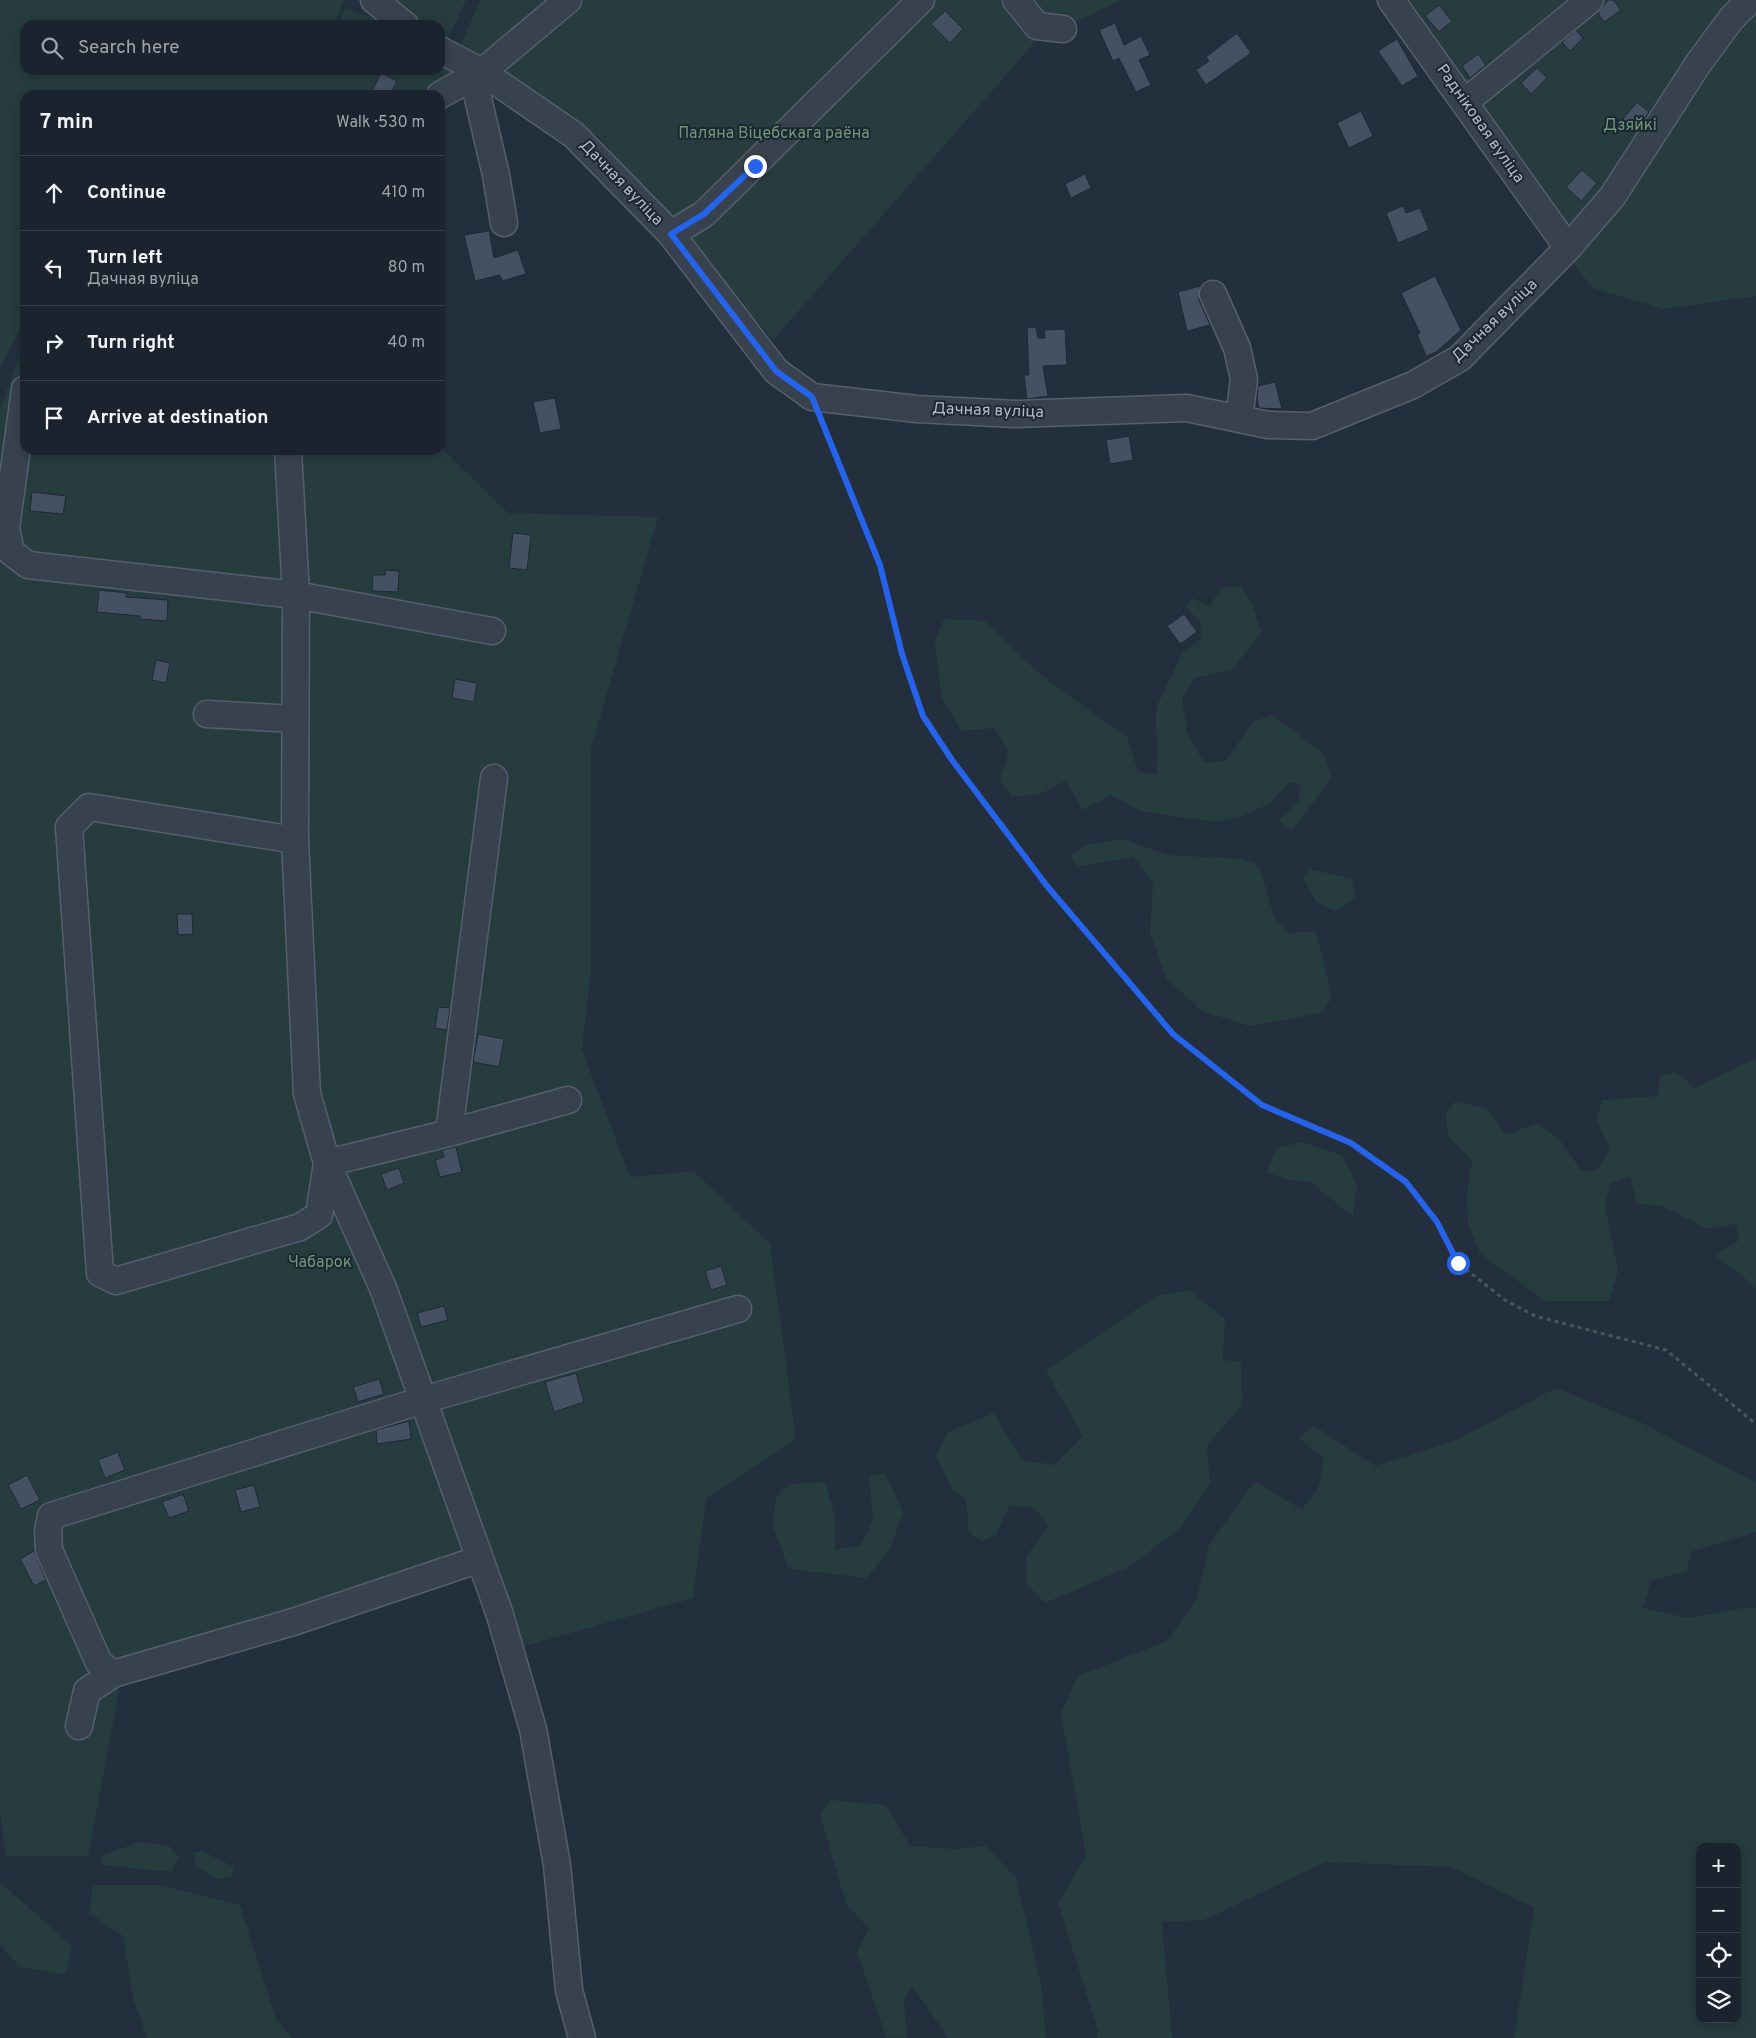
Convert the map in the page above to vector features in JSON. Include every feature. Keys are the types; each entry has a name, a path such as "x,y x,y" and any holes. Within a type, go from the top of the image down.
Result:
{"street":[{"path":"374,0 399,20"},
{"path":"445,92 477,74 568,0"},
{"path":"671,234 711,207 921,0"},
{"path":"1016,0 1037,26 1063,28"},
{"name":"Радніковая вуліца","path":"1391,0 1466,102 1568,248"},
{"path":"1466,102 1590,0"},
{"name":"Дачная вуліца","path":"445,53 574,135 671,234 776,371 812,397 917,409 1016,414 1187,408 1268,425 1312,426 1413,385 1460,358 1568,248 1612,197 1730,18 1750,0"},
{"path":"477,74 504,223"},
{"path":"1213,294 1237,348 1244,378 1239,419"},
{"path":"20,426 6,528 11,552 28,565 296,595 492,631"},
{"path":"288,455 296,595 295,840 307,1094 327,1163 384,1288 499,1612 533,1730 557,1865 569,1990 582,2038"},
{"path":"207,714 295,719"},
{"path":"448,1133 494,778"},
{"path":"295,840 89,808 69,826 100,1273 116,1281 300,1227 320,1215 327,1163"},
{"path":"327,1163 448,1133 568,1100"},
{"path":"113,1674 99,1664 49,1550 48,1531 51,1516 423,1400 738,1309"},
{"path":"79,1726 87,1691 113,1674 293,1622 480,1558"}],"path":[{"path":"812,397 880,565 902,654 923,716 952,760 1047,886 1173,1034 1262,1105 1351,1143 1406,1182 1437,1222 1458,1263 1506,1300 1535,1316 1666,1350 1756,1424"}],"green space":[{"name":"Паляна Віцебскага раёна","path":"0,0 344,0 336,20 20,20 20,75 445,75 445,20 395,20 357,0 466,0 446,43 460,48 480,0 1121,0 1036,41 773,340 599,137 509,75 445,94 445,90 20,90 20,330 0,368"},
{"name":"Дзяйкі","path":"1382,0 1756,0 1756,296 1663,309 1592,288"},
{"path":"345,9 378,20 340,20"},
{"name":"Чабарок","path":"20,354 20,455 445,455 445,452 508,513 658,517 591,749 591,968 582,1050 630,1177 693,1171 770,1243 796,1439 706,1499 693,1598 522,1647 477,1549 295,1612 125,1658 88,1856 6,1856 0,1810 0,409"},
{"path":"1241,586 1253,605 1261,632 1233,669 1194,678 1182,699 1187,732 1204,763 1226,760 1253,722 1273,715 1324,754 1332,777 1292,831 1278,821 1299,801 1300,785 1290,782 1270,803 1241,817 1215,822 1140,811 1111,795 1083,810 1066,781 1037,795 1011,796 1000,780 1009,750 994,728 961,731 941,696 935,642 944,619 986,621 1027,662 1054,685 1127,737 1138,771 1157,774 1156,708 1182,653 1202,638 1200,622 1185,606 1192,598 1209,607 1221,588"},
{"path":"1123,839 1168,855 1243,859 1259,866 1275,919 1290,933 1316,931 1332,998 1321,1013 1249,1026 1202,1011 1166,978 1150,933 1153,882 1133,857 1078,867 1070,856 1087,845"},
{"path":"1310,869 1352,879 1355,898 1335,911 1315,901 1303,877"},
{"path":"1756,1058 1756,1287 1715,1255 1739,1240 1736,1224 1708,1229 1662,1206 1637,1204 1630,1177 1610,1184 1605,1206 1618,1271 1609,1301 1545,1301 1480,1253 1468,1225 1467,1195 1472,1160 1448,1137 1446,1113 1456,1101 1487,1109 1506,1135 1537,1123 1559,1139 1581,1170 1596,1171 1610,1149 1597,1121 1602,1100 1658,1096 1660,1076 1676,1072 1695,1088"},
{"path":"1302,1142 1342,1155 1357,1185 1353,1216 1310,1182 1289,1180 1266,1172 1277,1148"},
{"path":"1189,1290 1225,1319 1223,1360 1241,1362 1242,1405 1207,1445 1210,1483 1180,1528 1131,1566 1045,1603 1026,1583 1026,1557 1049,1525 1034,1508 1010,1505 996,1535 982,1541 969,1532 966,1500 953,1490 936,1456 948,1432 994,1413 1022,1460 1054,1465 1083,1436 1046,1371 1156,1296"},
{"path":"1556,1388 1642,1423 1756,1483 1756,1532 1691,1552 1687,1571 1651,1581 1643,1608 1687,1618 1748,1607 1756,1608 1756,2038 1514,2038 1534,1908 1451,1867 1325,1862 1204,1920 1162,1922 1172,2038 1097,2038 1098,2031 1058,1903 1086,1855 1061,1713 1078,1676 1167,1641 1197,1599 1209,1545 1255,1481 1302,1510 1319,1486 1324,1459 1299,1438 1313,1425 1375,1466 1458,1439"},
{"path":"885,1473 903,1512 890,1549 867,1578 789,1569 773,1527 776,1497 789,1484 825,1482 835,1517 835,1550 860,1545 873,1521 869,1476"},
{"path":"831,1800 886,1805 910,1846 955,1849 986,1846 1016,1878 1041,1984 1046,2038 948,2038 912,1985 904,2002 907,2038 886,2037 857,1952 869,1928 846,1904 820,1814"},
{"path":"139,1842 169,1846 179,1858 171,1872 101,1865 103,1855"},
{"path":"202,1851 234,1867 232,1877 217,1879 196,1866 193,1853"},
{"path":"0,1882 72,1946 65,1975 20,1967 0,1945"},
{"path":"93,1885 160,1885 240,1905 276,2019 292,2038 147,2038 133,1998 123,1936 89,1913"}],"building":[{"path":"1608,0 1613,0 1621,10 1604,22 1598,13"},
{"path":"1439,5 1452,21 1439,32 1425,16"},
{"path":"945,11 963,29 950,43 931,24"},
{"path":"1115,23 1124,45 1141,36 1150,55 1139,60 1151,85 1136,92 1119,58 1113,61 1099,30"},
{"path":"1576,30 1583,38 1570,51 1562,42"},
{"path":"1237,33 1251,53 1206,85 1196,70 1209,61 1206,57"},
{"path":"1397,39 1418,76 1402,86 1378,51"},
{"path":"1478,54 1486,65 1470,78 1462,66"},
{"path":"1537,68 1547,78 1531,94 1521,83"},
{"path":"380,75 385,75 397,81 392,90 372,90"},
{"path":"1637,102 1649,112 1636,131 1623,119"},
{"path":"1361,111 1373,136 1349,148 1337,123"},
{"path":"1582,170 1597,183 1581,201 1566,187"},
{"path":"1085,174 1091,188 1071,198 1065,184"},
{"path":"1403,206 1406,213 1420,208 1429,230 1398,243 1386,213"},
{"path":"489,231 494,258 518,250 526,274 502,281 500,275 475,281 464,235"},
{"path":"1435,276 1461,330 1436,352 1426,356 1417,334 1420,333 1401,293"},
{"path":"1200,286 1199,300 1210,325 1187,331 1178,292"},
{"path":"1036,327 1038,338 1045,338 1044,330 1065,329 1067,365 1043,366 1048,396 1027,399 1024,375 1029,375 1027,328"},
{"path":"1275,382 1282,409 1259,408 1257,399 1258,386"},
{"path":"555,398 561,429 540,433 533,402"},
{"path":"1129,436 1133,460 1110,464 1106,440"},
{"path":"32,492 66,496 63,514 30,511"},
{"path":"513,533 531,535 527,570 509,568"},
{"path":"385,570 399,571 398,592 372,591 373,575 385,575"},
{"path":"99,590 127,593 126,597 168,600 167,621 140,619 140,616 97,612"},
{"path":"1184,614 1197,632 1180,644 1167,626"},
{"path":"156,660 170,663 166,683 152,680"},
{"path":"455,679 477,683 474,702 452,698"},
{"path":"177,914 192,914 193,934 178,935"},
{"path":"438,1007 450,1008 447,1030 435,1028"},
{"path":"478,1034 504,1039 499,1067 473,1062"},
{"path":"456,1147 462,1172 440,1177 435,1160 444,1157 442,1150"},
{"path":"399,1168 404,1183 387,1190 381,1174"},
{"path":"721,1266 727,1285 711,1290 705,1271"},
{"path":"444,1306 448,1320 421,1327 417,1313"},
{"path":"576,1373 584,1402 554,1412 545,1382"},
{"path":"379,1379 384,1394 358,1402 353,1387"},
{"path":"409,1421 411,1439 377,1444 376,1430"},
{"path":"118,1452 125,1470 105,1478 98,1460"},
{"path":"27,1475 40,1500 21,1509 8,1485"},
{"path":"254,1485 260,1507 241,1512 235,1490"},
{"path":"183,1494 189,1511 169,1518 162,1502"},
{"path":"34,1551 46,1580 34,1586 20,1559"}],"route":[{"path":"755,166 704,214 671,234 776,371 812,397 880,565 902,654 923,716 952,760 1047,886 1173,1034 1262,1105 1351,1143 1406,1182 1437,1222 1458,1263"}]}
